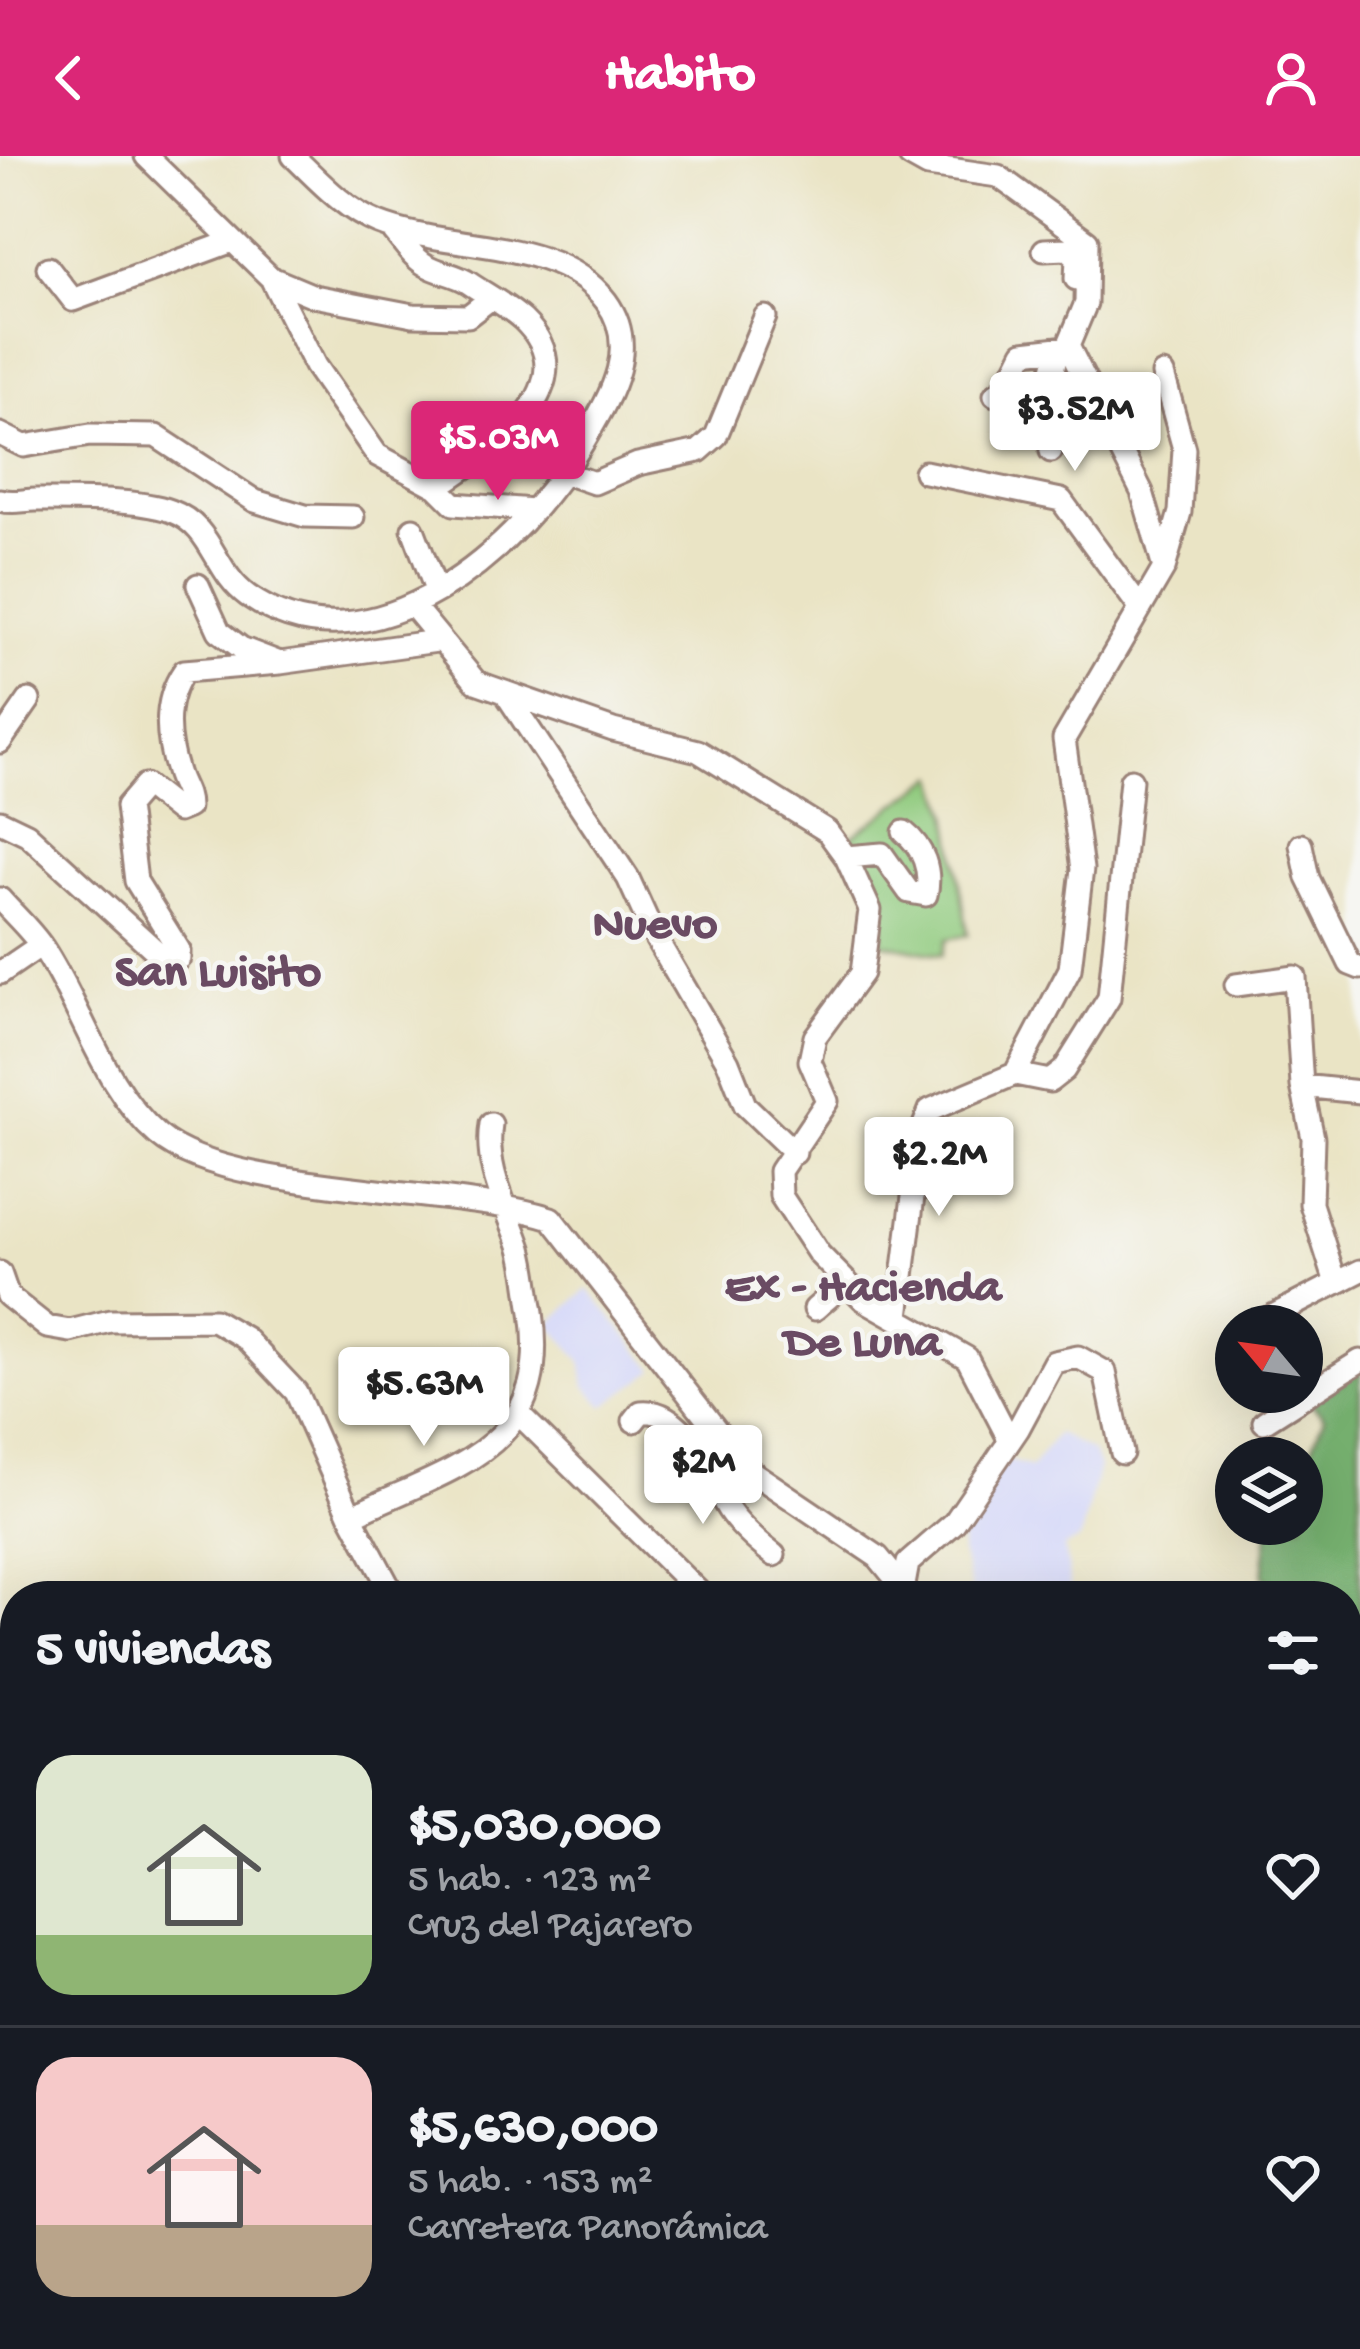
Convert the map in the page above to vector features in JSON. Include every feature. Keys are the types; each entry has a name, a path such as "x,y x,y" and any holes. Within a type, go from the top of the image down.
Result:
{"street":[{"path":"146,156 271,278 314,296 413,315 468,316 490,299"},
{"path":"293,156 327,189 391,228 422,264 464,279 521,318 543,346 549,374 530,411 490,452 437,487"},
{"path":"910,156 928,166 998,176 1087,241 1086,302 1047,393 1051,451"},
{"path":"0,500 121,502 170,511 200,525 242,592 264,606 302,616 335,623 378,619 414,607 533,510 565,473 613,394 621,364 609,304 566,269 536,258 391,228"},
{"path":"48,268 73,300 230,242"},
{"path":"1044,250 1067,248 1076,258 1079,315"},
{"path":"271,278 315,366 376,455 437,487 454,504 533,510"},
{"path":"565,473 594,483 638,464 699,451 716,436 765,317"},
{"path":"995,395 1007,386 1024,352 1033,346 1063,348"},
{"path":"1063,348 1142,492 1164,568"},
{"path":"1015,1074 1070,968 1082,869 1064,739 1164,568 1180,512 1184,449 1163,374"},
{"path":"0,434 24,446 90,435 156,436 255,502 305,516 353,517"},
{"path":"925,472 1061,500 1140,608"},
{"path":"413,529 436,590"},
{"path":"198,585 219,631 241,648 280,664"},
{"path":"414,607 437,641 476,682 508,698 698,751 827,831 846,857 870,910 862,973 815,1037 810,1061 827,1101 780,1171 781,1196 863,1299 967,1358 1010,1439"},
{"path":"0,821 27,834 169,962 178,958 179,950 136,881 127,806 145,785 178,812 188,807 188,794 169,746 169,703 184,671 280,664 437,641"},
{"path":"508,698 628,878 654,935 728,1062 745,1105 795,1153"},
{"path":"0,742 29,700"},
{"path":"898,1316 921,1132 930,1110 1015,1074 1050,1082 1064,1070 1108,998 1130,780"},
{"path":"846,857 882,854 908,892 926,895 930,878 917,842 904,832"},
{"path":"1301,845 1308,878 1350,964 1360,968"},
{"path":"0,899 41,945 125,1098 158,1136 232,1171 505,1203 551,1218 746,1468"},
{"path":"0,973 41,945"},
{"path":"1236,985 1295,977 1302,1086 1313,1138 1311,1204 1336,1283"},
{"path":"1302,1086 1360,1092"},
{"path":"351,1516 484,1451 521,1416 537,1372 523,1255 488,1148 491,1124"},
{"path":"1294,1305 1360,1271"},
{"path":"0,1273 8,1296 46,1327 70,1330 110,1321 214,1320 245,1338 296,1392 351,1516 386,1581"},
{"path":"815,1309 845,1282"},
{"path":"906,1581 916,1552 954,1523 1054,1362 1078,1357 1105,1372 1122,1453"},
{"path":"1264,1422 1360,1361"},
{"path":"634,1421 641,1412 655,1411 682,1428 703,1450 746,1468 878,1557 895,1581"},
{"path":"521,1416 688,1581"},
{"path":"703,1450 718,1496 735,1524 775,1555"}],"shaded area":[{"path":"588,1289 655,1370 604,1406 585,1385 581,1360 549,1324"},
{"path":"1057,1433 1093,1452 1099,1467 1080,1540 1064,1547 1070,1581 969,1581 961,1552 962,1530 1003,1458 1031,1468"}],"green space":[{"path":"936,776 949,814 968,935 947,939 942,955 881,943 883,929 848,839"},
{"path":"1360,1370 1360,1581 1269,1581 1263,1576 1267,1545 1323,1545 1323,1437 1316,1437 1324,1417 1320,1413 1323,1394"}],"district":[{"name":"Nuevo","path":"655,927"},
{"name":"San Luisito","path":"218,975"},
{"name":"Ex - Hacienda De Luna","path":"863,1318"}]}
